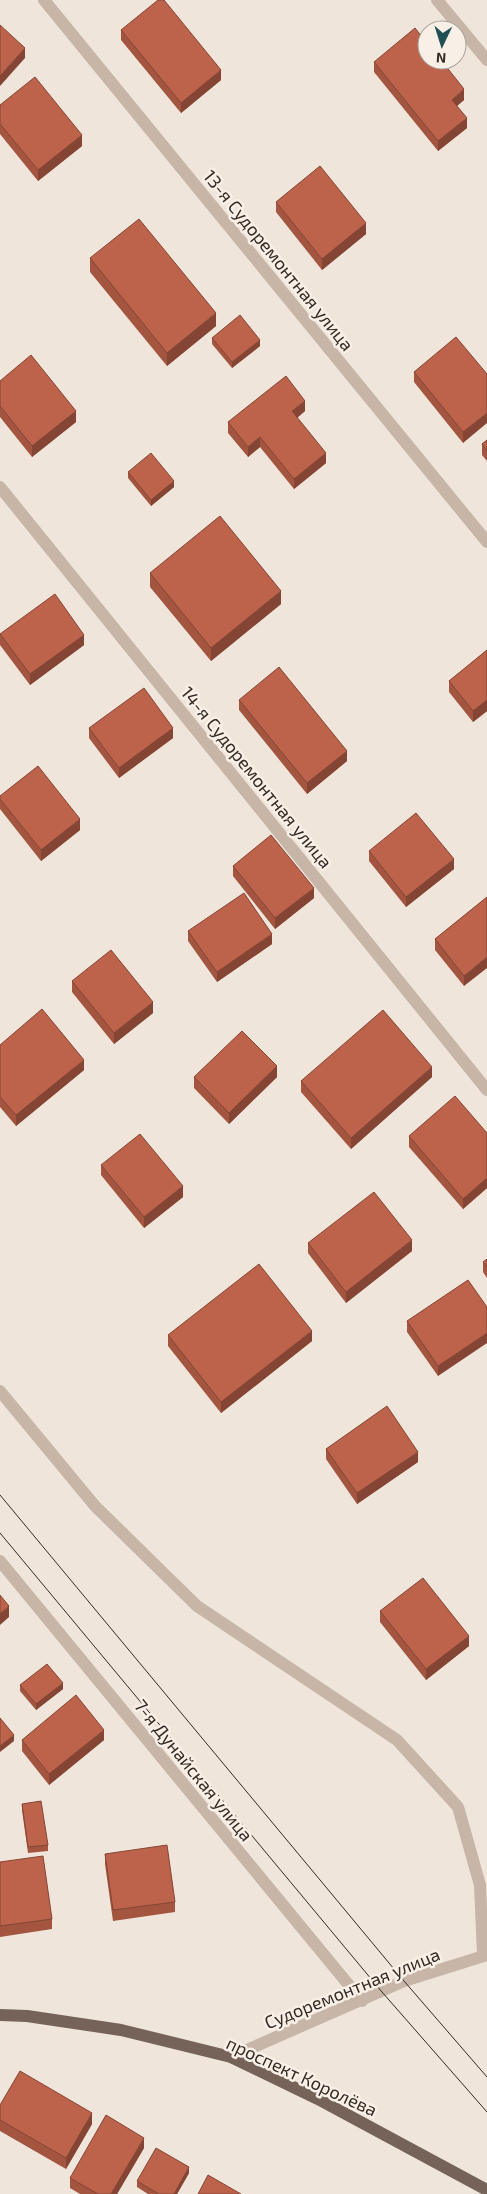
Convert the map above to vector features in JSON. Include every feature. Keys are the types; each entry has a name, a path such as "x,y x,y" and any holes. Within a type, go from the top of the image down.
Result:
{"main road":[{"name":"проспект Королёва","path":"0,2015 27,2016 121,2030 231,2057 318,2099 487,2190"}],"street":[{"name":"13-я Судоремонтная улица","path":"44,0 487,542"},
{"path":"437,0 487,60"},
{"name":"14-я Судоремонтная улица","path":"0,487 487,1090"},
{"path":"0,1391 95,1506 197,1606 397,1740 458,1807 480,1885 485,1955"},
{"name":"7-я Дунайская улица","path":"0,1561 362,2001"},
{"name":"Судоремонтная улица","path":"231,2057 404,1982 485,1955"}],"building":[{"path":"158,0 164,0 221,70 181,103 121,30"},
{"path":"0,25 25,48 0,76"},
{"path":"415,28 417,30 417,70 449,70 464,89 452,100 467,118 438,141 374,62"},
{"path":"35,77 82,135 38,170 0,124 0,105"},
{"path":"320,166 366,223 322,259 276,202"},
{"path":"139,219 216,313 167,353 90,258"},
{"path":"240,315 260,340 232,362 212,338"},
{"path":"456,337 487,374 487,413 463,432 414,372"},
{"path":"31,355 76,411 32,446 0,406 0,381"},
{"path":"286,376 305,401 292,411 326,453 294,479 260,437 248,447 228,422"},
{"path":"487,440 487,451 482,444"},
{"path":"151,453 174,481 151,500 128,472"},
{"path":"220,516 281,591 211,648 150,573"},
{"path":"55,594 84,635 30,674 0,634"},
{"path":"487,650 487,700 473,711 449,681"},
{"path":"279,667 347,751 307,783 239,700"},
{"path":"144,688 173,728 119,768 89,728"},
{"path":"38,766 80,819 41,850 0,799 0,796"},
{"path":"416,813 454,859 406,897 369,851"},
{"path":"271,835 314,888 275,918 233,866"},
{"path":"244,893 272,934 217,972 188,931"},
{"path":"487,897 487,957 464,976 435,939"},
{"path":"111,950 153,1002 114,1033 72,981"},
{"path":"42,1009 84,1060 16,1115 0,1097 0,1045"},
{"path":"383,1010 432,1067 351,1138 301,1081"},
{"path":"242,1031 277,1066 229,1113 194,1077"},
{"path":"455,1096 487,1133 487,1178 463,1199 409,1136"},
{"path":"140,1134 183,1186 144,1217 101,1165"},
{"path":"374,1192 412,1240 346,1292 308,1243"},
{"path":"487,1259 487,1267 483,1262"},
{"path":"259,1264 312,1331 221,1402 168,1335"},
{"path":"468,1280 487,1307 487,1333 438,1366 407,1321"},
{"path":"387,1406 418,1452 357,1493 326,1449"},
{"path":"423,1578 469,1636 426,1669 380,1611"},
{"path":"0,1595 9,1606 0,1614"},
{"path":"47,1664 63,1683 36,1704 20,1685"},
{"path":"76,1695 104,1730 49,1774 22,1740"},
{"path":"0,1718 14,1735 0,1746"},
{"path":"41,1801 48,1845 28,1847 22,1804"},
{"path":"167,1845 175,1902 113,1910 105,1854"},
{"path":"43,1856 52,1919 0,1926 0,1862"},
{"path":"20,2071 92,2113 66,2158 0,2120 0,2105"},
{"path":"106,2115 144,2138 111,2194 98,2194 70,2178"},
{"path":"156,2148 189,2167 174,2194 159,2194 137,2181"},
{"path":"208,2175 241,2194 198,2194"}],"tram line":[{"path":"0,1495 404,1981 487,2077"},
{"path":"0,1533 382,1992 487,2112"}]}
